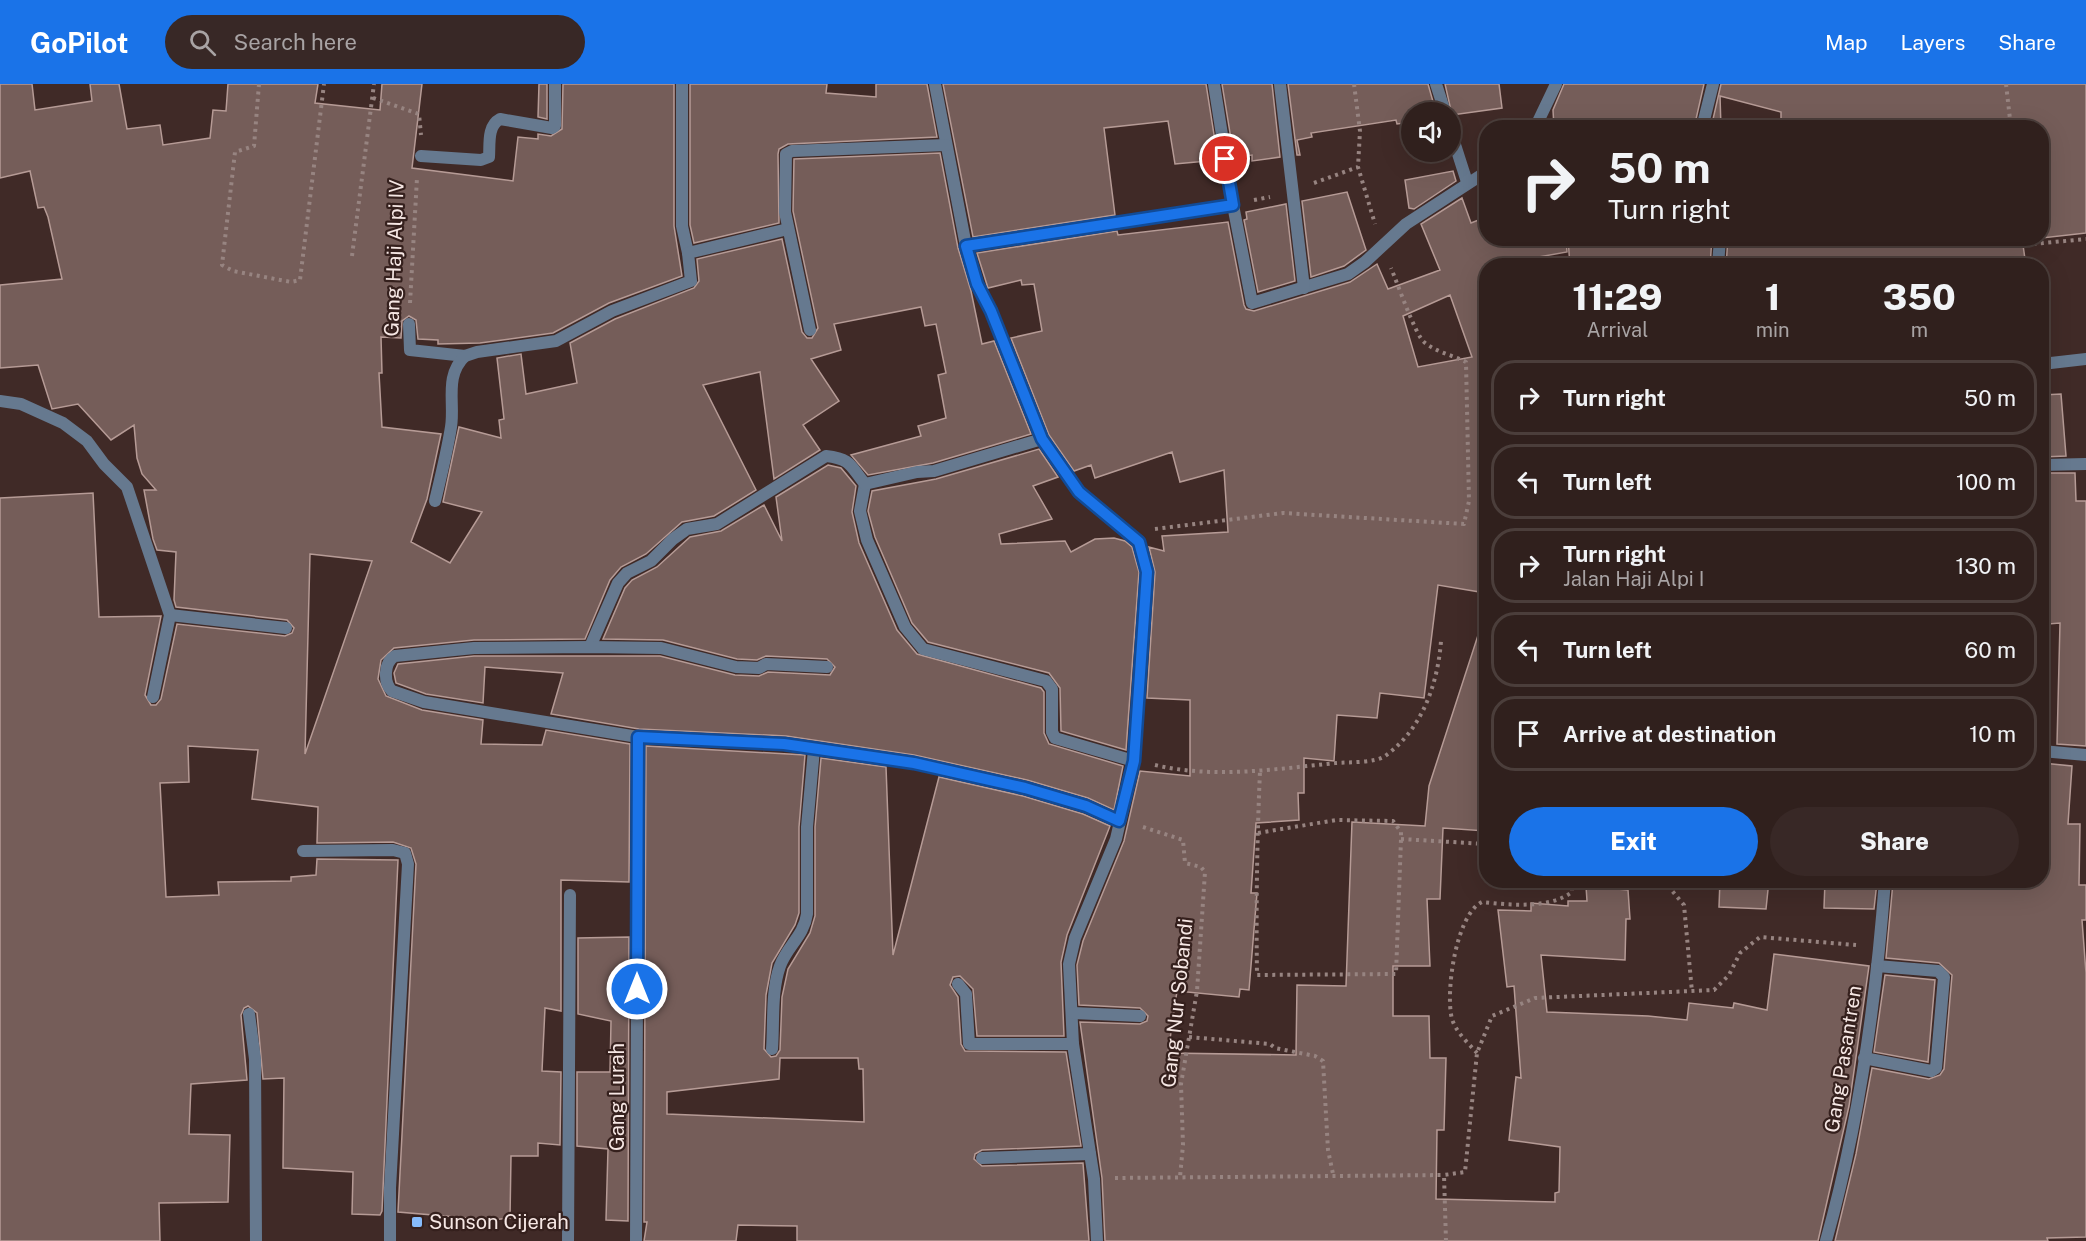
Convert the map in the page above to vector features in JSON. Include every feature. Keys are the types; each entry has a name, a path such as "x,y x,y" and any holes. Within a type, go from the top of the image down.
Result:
{"street":[{"path":"421,156 481,160 489,158 491,128 494,122 500,119 552,128 555,126 555,84"},
{"path":"682,84 682,226 688,253 788,229"},
{"path":"935,84 966,246 977,284 1042,439 1079,492 1139,542 1147,572 1134,761 1116,839 1071,950 1069,964 1073,1044 1094,1179 1097,1241"},
{"path":"1214,84 1233,205 1252,303 1348,274 1406,224 1479,176"},
{"path":"1280,84 1304,288"},
{"path":"1436,84 1442,102"},
{"path":"1539,120 1556,84"},
{"path":"1704,120 1713,84"},
{"path":"810,330 785,212 786,154 789,152 946,145"},
{"path":"1461,162 1467,182"},
{"path":"966,246 1233,205"},
{"name":"Gang Haji Alpi IV","path":"409,324 410,350 465,356 477,352 556,341 612,311 691,281 688,253"},
{"path":"435,501 452,424 450,391 458,362 465,356"},
{"path":"2049,362 2086,359"},
{"path":"0,401 21,404 63,423 87,441 104,464 127,487 170,615 153,697"},
{"path":"866,484 917,472 934,471 1042,439"},
{"path":"590,646 618,583 627,573 651,561 673,539 687,529 717,524 826,456 842,458 852,464 866,484 860,511 867,540 905,627 923,649 1046,681 1052,689 1052,732 1055,738 1134,761"},
{"path":"2049,465 2086,464"},
{"path":"170,615 286,628"},
{"path":"827,667 800,663 736,667 661,648 590,646 474,648 395,656 390,659 387,666 387,681 392,691 424,702 638,737 784,744 914,763 1025,788 1086,806 1119,821"},
{"name":"Gang Lurah","path":"636,1241 638,737"},
{"path":"772,1050 780,966 788,950 806,926 807,821 814,749"},
{"path":"2049,752 2086,755"},
{"path":"303,851 393,850 405,853 408,864 390,1188 390,1241"},
{"name":"Gang Pasantren","path":"1826,1241 1841,1189 1864,1058 1881,946 1885,888"},
{"path":"568,1241 570,895"},
{"path":"1864,1058 1930,1071 1936,1068 1944,977 1942,973 1877,966"},
{"path":"958,984 966,994 969,1044 1073,1044"},
{"path":"1073,1013 1140,1016"},
{"path":"249,1014 255,1059 256,1241"},
{"path":"982,1158 1090,1154"}],"path":[{"path":"259,84 254,146 235,152 222,265 233,270 291,282 300,280 324,84"},
{"name":"Gang Haji Alpi IV","path":"352,256 368,114 374,84"},
{"path":"1131,533 1186,523 1283,513 1464,524 1469,501 1466,362 1440,352 1422,340 1382,246 1358,167 1360,131 1354,84"},
{"path":"2006,84 2011,120"},
{"name":"Gang Haji Alpi IV","path":"373,98 420,114 421,156 417,170 409,324"},
{"path":"2049,242 2086,239"},
{"path":"1134,761 1179,771 1260,771 1383,758 1408,735 1424,709 1440,666 1441,641"},
{"path":"1258,832 1336,820 1393,821 1401,832 1396,974 1257,975 1258,832 1260,771"},
{"name":"Gang Nur Sobandi","path":"1119,821 1183,840 1185,863 1204,869 1197,991 1181,1084 1183,1145 1180,1177"},
{"path":"1401,839 1479,844"},
{"path":"1477,1053 1452,1021 1448,990 1451,967 1471,911 1482,902 1512,904 1562,900 1572,892 1572,888"},
{"path":"1670,888 1684,905 1692,992"},
{"path":"1094,1179 1333,1174 1444,1175 1465,1172 1477,1053 1492,1016 1535,998 1714,990 1729,975 1740,953 1760,938 1881,946"},
{"path":"1189,1037 1270,1044 1275,1048 1315,1056 1323,1061 1328,1150 1333,1174"},
{"path":"1444,1175 1446,1241"}],"building":[{"path":"0,84 32,84 35,110 92,101 90,84 119,84 127,129 160,125 163,145 210,138 213,110 226,111 228,84 318,84 315,103 380,110 382,84 422,84 412,168 513,181 518,137 538,139 538,134 551,136 562,129 563,84 674,84 674,226 682,276 609,303 553,333 480,343 438,344 438,340 418,339 416,320 409,316 402,321 401,338 381,337 382,373 379,373 382,427 441,434 427,499 411,542 450,563 482,512 443,502 459,427 501,438 499,420 504,419 497,358 521,354 526,394 577,383 570,343 615,319 694,288 699,281 697,259 782,239 802,332 807,338 812,338 818,328 793,211 794,159 940,153 958,248 971,291 982,344 994,341 1031,434 933,463 868,475 851,455 921,436 918,426 946,418 938,375 946,373 936,324 925,326 921,307 834,324 841,350 811,359 839,401 803,425 820,450 774,479 760,372 703,385 756,490 714,516 682,522 646,554 621,567 610,580 585,639 474,640 394,648 381,660 378,679 386,696 422,710 483,720 481,744 542,745 546,730 630,744 629,882 561,880 561,1011 545,1008 542,1071 561,1072 560,1145 538,1143 538,1156 511,1156 510,1218 492,1220 398,1212 416,864 411,848 393,842 317,843 318,807 252,799 258,750 188,746 189,782 160,783 166,897 219,895 218,882 291,881 291,877 316,875 317,859 398,860 382,1211 380,1215 352,1214 353,1172 283,1168 284,1078 263,1079 257,1013 248,1006 244,1008 241,1015 247,1080 191,1084 189,1134 230,1135 228,1202 159,1203 160,1241 0,1241 0,498 93,493 99,617 161,616 145,695 151,705 156,705 161,699 177,624 285,636 292,633 294,628 287,620 176,607 174,600 176,552 157,550 153,539 144,490 156,490 142,474 137,458 134,425 111,440 78,404 52,409 38,365 0,368 0,285 62,279 48,217 44,207 38,208 30,171 0,178","holes":["310,554 372,561 305,754"]},
{"path":"539,84 547,84 547,119 538,117"},
{"path":"690,84 827,84 826,93 876,97 876,84 927,84 937,137 788,144 779,149 778,154 779,223 694,243 690,225"},
{"path":"943,84 1206,84 1218,160 1175,164 1168,121 1104,128 1115,215 973,237"},
{"path":"1222,84 1272,84 1280,157 1252,161 1252,155 1234,157"},
{"path":"1288,84 1428,84 1433,102 1401,102 1401,123 1397,124 1396,120 1311,133 1312,137 1297,140 1300,155 1297,155"},
{"path":"1445,84 1499,84 1502,108 1461,114 1461,102 1449,102"},
{"path":"1564,84 1704,84 1696,120 1554,120 1553,110"},
{"path":"1721,84 2086,84 2086,233 2049,237 2049,120 1781,120 1781,112 1720,96 1721,120 1713,120"},
{"path":"1453,171 1456,181 1414,209 1409,208 1405,180"},
{"path":"1347,192 1366,250 1344,266 1311,277 1302,201"},
{"path":"1462,198 1471,223 1479,220 1479,246 1567,246 1567,252 1533,258 1479,258 1479,592 1438,585 1424,698 1380,693 1377,718 1337,715 1334,761 1304,758 1304,793 1298,793 1299,820 1256,823 1251,893 1257,893 1249,990 1240,989 1239,997 1177,991 1168,1053 1296,1055 1297,985 1346,986 1352,822 1425,826 1429,786 1479,632 1479,831 1443,828 1440,899 1427,899 1430,966 1393,966 1393,1016 1429,1016 1430,1058 1446,1058 1444,1130 1437,1130 1436,1199 1555,1202 1555,1193 1559,1192 1560,1147 1509,1140 1516,1077 1521,1078 1514,986 1507,987 1498,910 1531,911 1531,903 1568,906 1568,901 1587,901 1586,888 1618,888 1628,890 1630,919 1626,919 1625,960 1541,955 1547,1012 1687,1020 1689,1003 1733,1008 1734,1003 1767,1010 1774,954 1869,966 1849,1106 1818,1241 1105,1241 1102,1178 1080,1022 1140,1024 1147,1021 1148,1016 1140,1008 1079,1005 1077,965 1083,941 1124,841 1140,771 1190,776 1190,700 1147,698 1155,572 1149,547 1164,551 1162,536 1228,532 1224,470 1180,482 1172,452 1095,478 1091,465 1074,471 1049,435 1011,338 1042,331 1034,284 1022,285 1021,280 988,288 977,253 1117,231 1118,235 1228,222 1244,305 1246,309 1254,311 1350,282 1377,264 1388,289 1440,270 1421,224","holes":["1450,295 1472,357 1418,367 1403,316"]},
{"path":"1286,204 1295,281 1258,292 1244,220 1247,219 1246,212"},
{"path":"1569,246 1711,246 1711,258 1569,258"},
{"path":"1727,246 2023,246 2025,258 1727,258"},
{"path":"2061,394 2066,456 2049,457 2049,395"},
{"path":"1039,449 1058,477 1033,486 1052,519 999,534 1001,544 1065,541 1071,552 1095,539 1114,538 1125,541 1132,547 1139,572 1126,750 1061,731 1060,688 1049,673 928,642 912,623 875,537 868,511 872,491 936,479"},
{"path":"828,465 841,468 856,486 852,512 859,543 897,630 917,654 1041,688 1044,692 1044,733 1049,744 1123,766 1114,810 1088,798 1027,780 914,755 786,736 639,729 551,714 563,673 485,667 483,703 426,694 396,683 394,673 398,664 474,656 660,656 735,675 759,676 768,672 830,675 835,667 827,659 766,656 757,660 737,659 663,640 603,639 625,588 632,580 657,567 690,537 721,531 764,505 782,541 776,497"},
{"path":"2049,473 2075,473 2076,501 2086,501 2086,746 2057,744 2060,623 2049,624"},
{"path":"646,746 805,755 799,827 799,913 795,925 772,963 766,995 764,1049 771,1057 776,1056 780,1050 782,997 788,969 810,933 815,916 815,827 821,758 886,767 893,955 939,777 1023,796 1083,814 1110,826 1067,935 1061,962 1064,1036 977,1036 973,989 960,976 953,977 950,985 958,997 961,1044 965,1051 1066,1052 1081,1146 982,1150 975,1154 974,1159 982,1166 1083,1163 1089,1241 797,1241 797,1226 738,1225 736,1241 644,1241 647,1222 644,1222","holes":["780,1058 858,1058 859,1069 863,1069 864,1122 667,1114 667,1092 779,1079"]},
{"path":"2049,764 2072,766 2068,824 2080,824 2079,885 2086,885 2086,920 2082,920 2086,973 2086,1237 2047,1238 2048,1241 1835,1241 1856,1154 1872,1068 1929,1079 1940,1075 1944,1069 1952,975 1939,963 1886,958 1892,888 2049,888"},
{"path":"1720,888 1768,888 1766,909 1719,907"},
{"path":"1825,888 1876,888 1874,909 1824,908"},
{"path":"629,937 628,1221 606,1220 608,1149 577,1146 577,1072 610,1072 611,1021 578,1014 578,938"},
{"path":"1885,975 1935,980 1928,1062 1874,1052"}],"place":[{"name":"Sunson Cijerah","path":"417,1222"}],"route":[{"path":"637,989 638,737 784,744 914,763 949,770 980,780 1025,788 1086,806 1119,821 1134,761 1143,662 1147,572 1139,542 1079,492 1042,439 991,311 977,284 966,246 1002,238 1116,224 1233,205 1225,159"}]}
